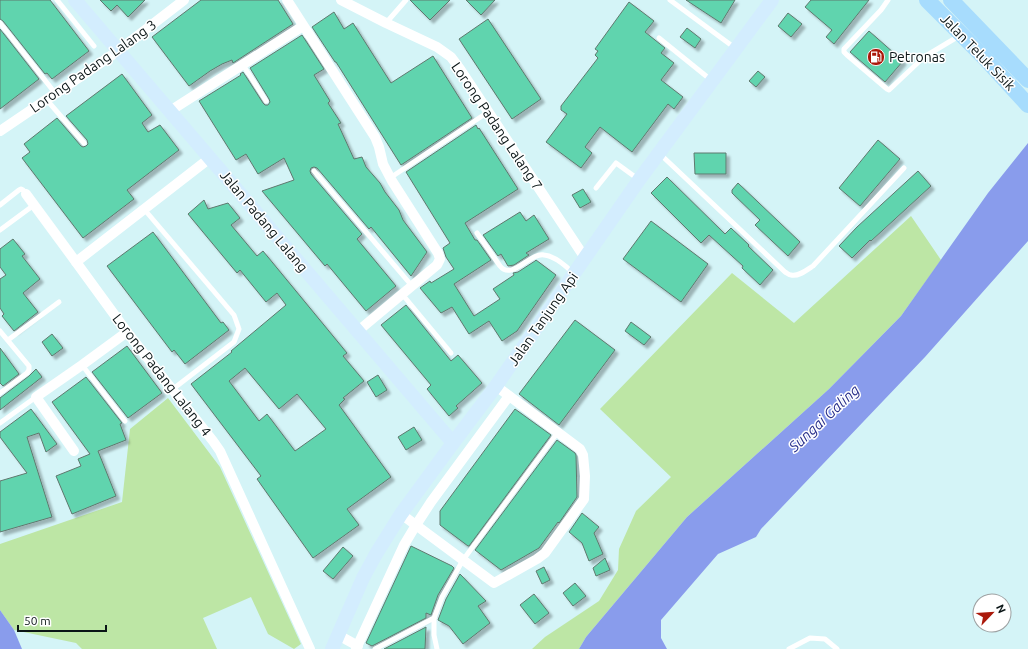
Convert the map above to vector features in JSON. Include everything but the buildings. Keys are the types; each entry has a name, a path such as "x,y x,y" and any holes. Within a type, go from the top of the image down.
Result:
{"main road":[{"name":"Jalan Teluk Sisik","path":"927,0 984,57 1027,104"},
{"name":"Jalan Teluk Sisik","path":"953,1 1028,80"}],"street":[{"name":"Lorong Padang Lalang 3","path":"0,131 118,51 184,0"},
{"path":"287,0 376,137 383,164 390,178 438,253 440,259 437,265 358,331"},
{"name":"Lorong Padang Lalang 7","path":"341,0 358,4 386,23 437,47 451,57 585,258"},
{"name":"Jalan Tanjung Api","path":"332,649 363,578 401,514 496,386 639,180 772,0"},
{"name":"Jalan Padang Lalang","path":"77,2 453,443"},
{"path":"170,111 304,26"},
{"path":"76,262 210,158"},
{"name":"Lorong Padang Lalang 4","path":"26,194 127,332 220,451 308,647"},
{"path":"74,451 36,397 127,332"},
{"path":"401,514 494,583 545,553 584,499 585,476 583,455 580,449 496,386"},
{"path":"338,635 359,648 401,552 416,525 431,502 509,396"}],"lane":[{"path":"57,0 94,46"},
{"path":"386,23 406,0"},
{"path":"670,0 736,49"},
{"path":"888,0 881,10 844,49 847,56 886,89 889,90 924,57 961,34"},
{"path":"68,13 77,2"},
{"path":"0,22 84,143"},
{"path":"659,38 712,81"},
{"path":"243,65 266,101"},
{"path":"390,178 488,112"},
{"path":"659,153 785,272 792,276 806,271 813,266 904,168"},
{"path":"596,188 616,163 639,180"},
{"path":"314,171 412,286"},
{"path":"0,204 21,189 26,194"},
{"path":"0,230 34,205"},
{"path":"144,209 234,315 239,329 234,342 172,390"},
{"path":"477,233 503,270 510,271 543,254 558,260 574,274"},
{"path":"402,294 452,353"},
{"path":"8,340 59,302"},
{"path":"0,331 28,366 29,370 0,393"},
{"path":"82,365 125,422"},
{"path":"0,423 36,397"},
{"path":"437,649 434,635 434,618 442,597 463,560 558,432"},
{"path":"375,649 434,618"},
{"path":"789,649 810,638 825,639 837,649"}],"green space":[{"path":"911,216 941,260 901,316 829,389 687,517 586,637 579,649 532,649 545,637 599,601 618,570 619,549 636,511 671,477 600,409 732,273 794,323"},
{"path":"168,398 220,467 301,644 294,649 268,634 251,597 203,618 217,649 82,649 76,643 14,630 0,610 0,544 122,502 130,429"}],"water":[{"name":"Sungai Galing","path":"1028,143 1028,241 925,357 761,529 756,537 718,554 661,620 661,638 667,649 579,649 586,637 687,517 829,389 901,316 988,193"},
{"path":"0,610 14,630 22,649 0,649"}],"place":[{"name":"Petronas","path":"876,57"}]}
